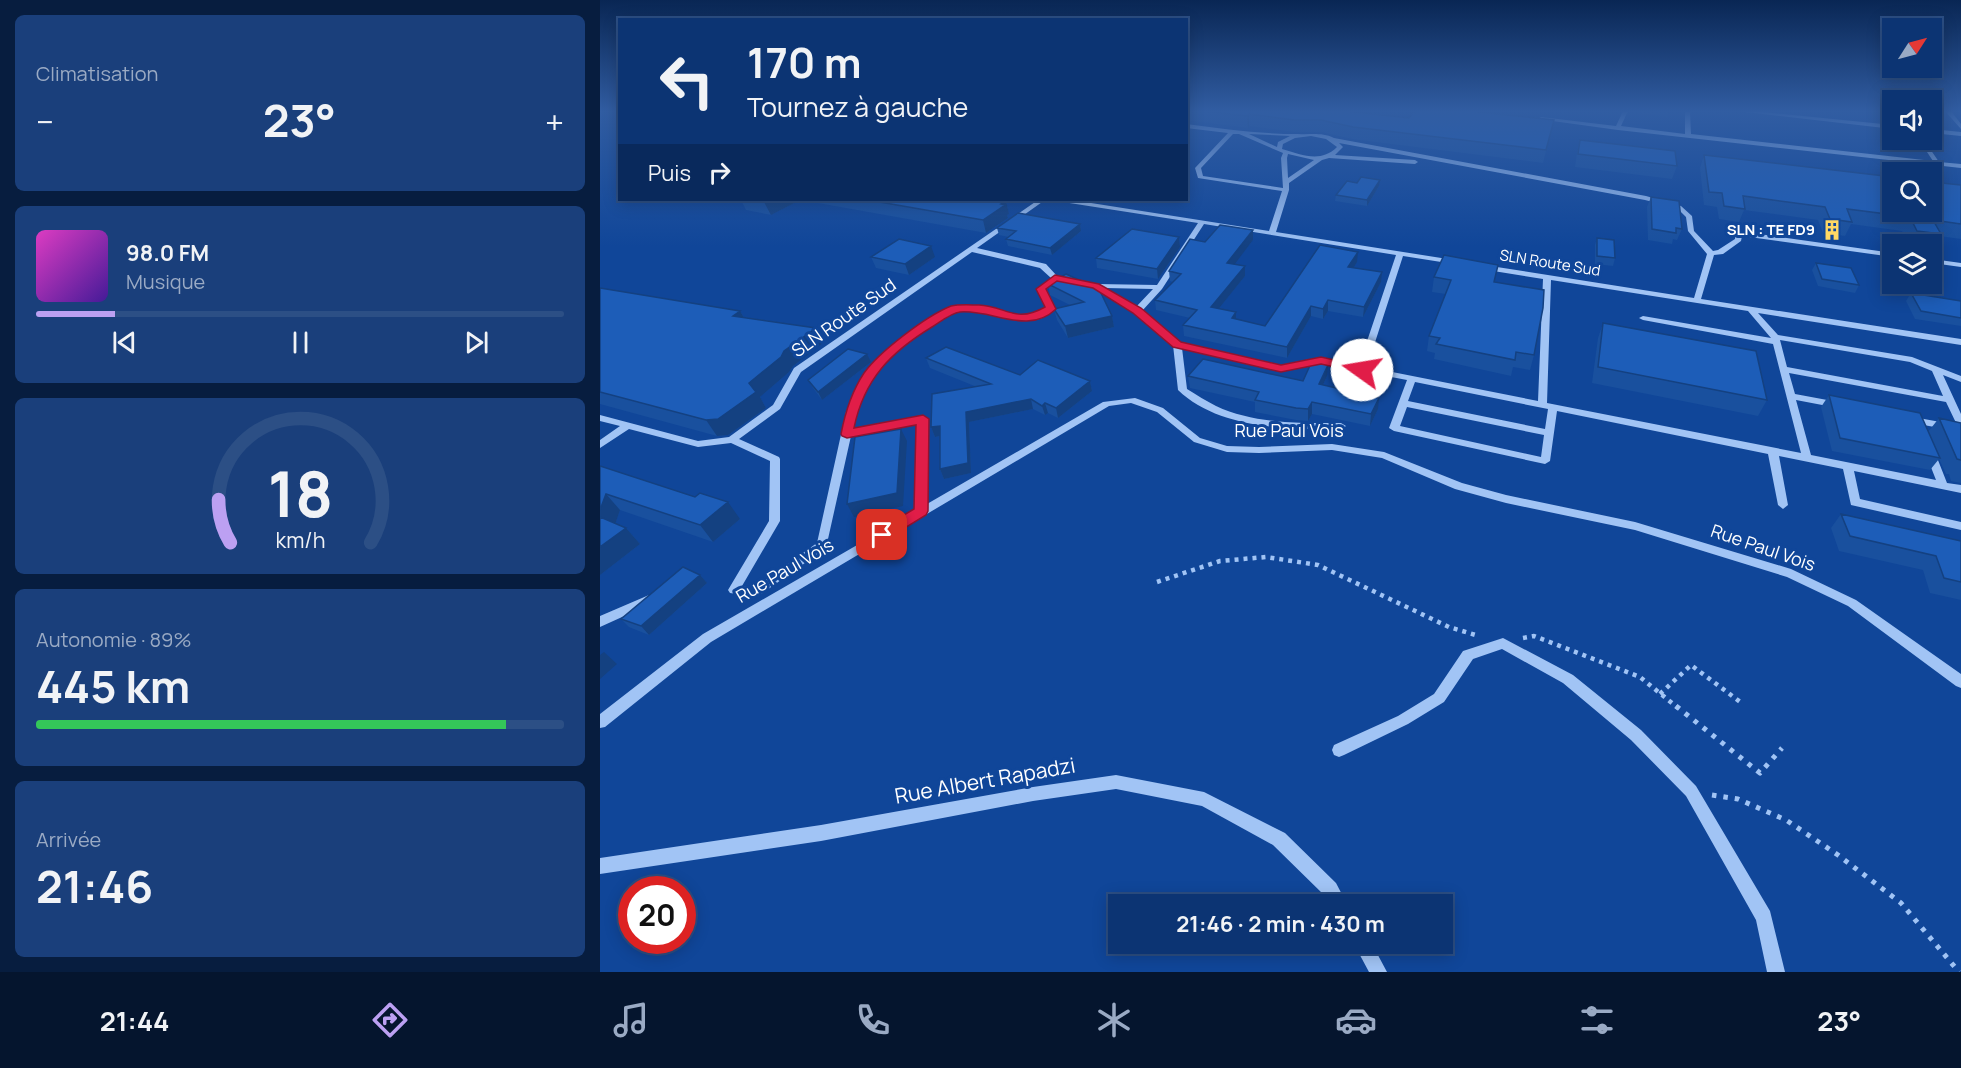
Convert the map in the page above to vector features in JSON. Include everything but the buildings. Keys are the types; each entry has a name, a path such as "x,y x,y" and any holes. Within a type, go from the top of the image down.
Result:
{"street":[{"path":"1209,156 1198,168 1200,177 1286,190"},
{"path":"1272,233 1286,190 1285,156"},
{"path":"1300,156 1321,156"},
{"path":"1286,182 1323,156"},
{"path":"1329,156 1464,166"},
{"path":"1416,156 1646,198 1679,207 1689,216 1691,231 1711,254"},
{"path":"1872,156 1921,162"},
{"path":"1942,164 1961,166"},
{"name":"SLN Route Sud","path":"600,418 698,444 732,440 777,407 797,370 1041,201"},
{"path":"1069,201 1468,264"},
{"path":"1137,310 1159,287 1202,222"},
{"path":"1711,254 1720,252 1739,240 1738,233 1882,253"},
{"path":"970,249 1043,266 1055,278 1096,286 1159,287"},
{"path":"1362,370 1400,253"},
{"path":"1697,300 1711,254"},
{"path":"1942,262 1961,265"},
{"name":"SLN Route Sud","path":"1479,266 1961,342"},
{"path":"1542,405 1546,276"},
{"path":"732,440 775,459 774,521 734,590 757,592 822,545 851,412 869,374 902,340 955,309 982,308 1011,318 1036,317 1051,309 1041,289 1055,278"},
{"path":"1096,286 1137,310 1177,344 1281,368 1321,360 1961,489"},
{"path":"1750,309 1776,339 1807,458"},
{"path":"1643,318 1912,360 1961,379"},
{"path":"1177,344 1183,390 1215,409 1245,418 1296,427 1341,426"},
{"path":"1784,369 1949,400"},
{"path":"1936,370 1961,424"},
{"path":"1412,379 1394,428 1545,461 1553,407"},
{"path":"1792,396 1851,408"},
{"name":"Rue Paul Vois","path":"600,722 707,638 1106,404 1132,400 1160,410 1197,440 1227,449 1332,447 1384,455 1460,486 1506,499 1635,526 1791,574 1852,603 1961,682"},
{"path":"1403,403 1550,433"},
{"path":"847,434 923,419 921,511"},
{"path":"1906,419 1961,429"},
{"path":"1917,421 1922,432"},
{"path":"600,445 627,426"},
{"path":"1926,442 1943,485"},
{"path":"1773,451 1783,505"},
{"path":"1848,466 1855,502 1961,526"},
{"path":"600,622 651,599"},
{"path":"1339,750 1403,720 1439,698 1468,655 1503,643 1568,679 1636,735 1691,791 1764,917 1776,972"},
{"name":"Rue Albert Rapadzi","path":"600,866 821,833 1033,794 1116,782 1204,799 1279,839 1333,894"},
{"path":"1369,954 1378,972"}],"path":[{"path":"1660,694 1691,665 1743,704"},
{"path":"1691,791 1738,799 1786,820 1838,855 1901,903 1959,972"}],"place":[{"name":"SLN : TE FD9","path":"1832,230"}],"route":[{"path":"882,535 921,511 923,419 847,434 851,412 869,374 902,340 955,309 982,308 1011,318 1036,317 1051,309 1041,289 1055,278 1096,286 1137,310 1177,344 1281,368 1321,360 1362,370"}]}
